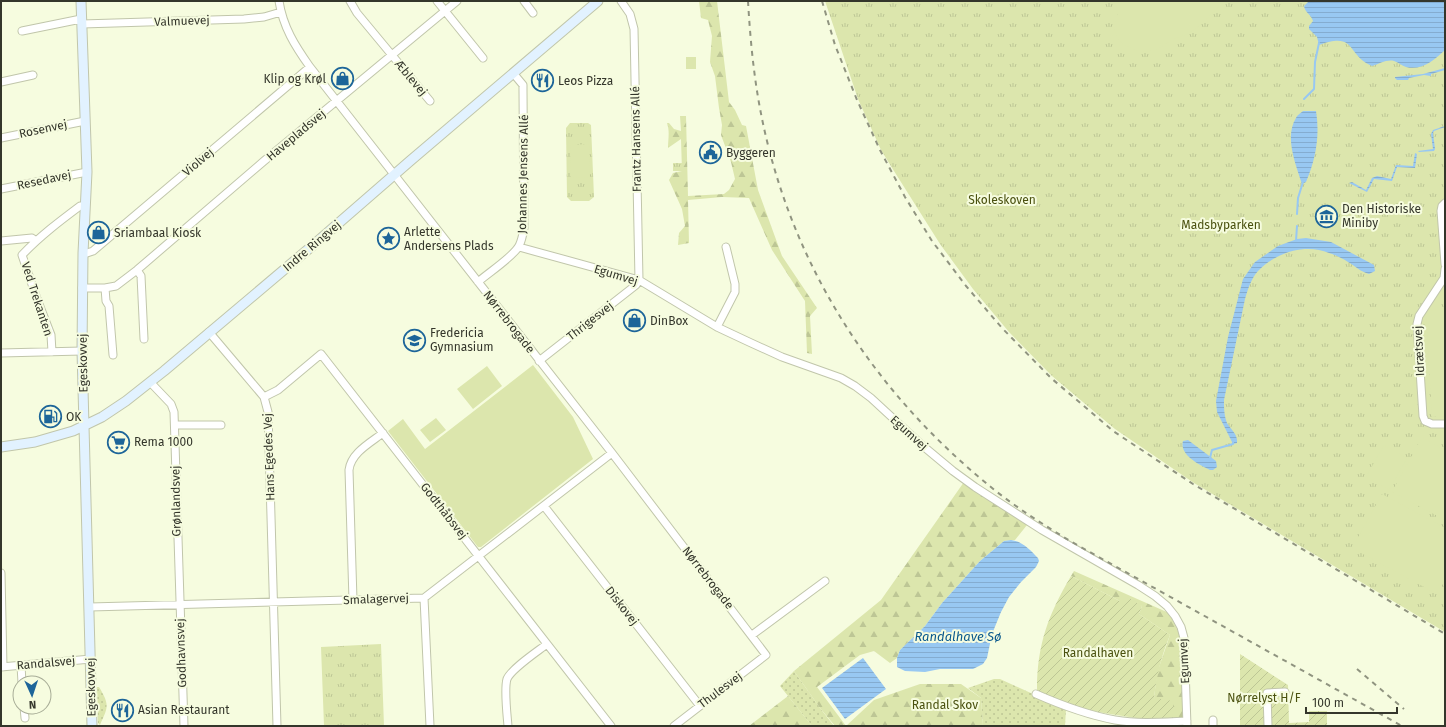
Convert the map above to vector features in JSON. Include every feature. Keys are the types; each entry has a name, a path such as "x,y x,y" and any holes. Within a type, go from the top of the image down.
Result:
{"street":[{"name":"Egeskovvej","path":"81,1 87,172 82,288 82,351 92,726"},
{"name":"Nørrebrogade","path":"279,1 281,12 293,43 310,67 612,453 766,655"},
{"name":"Æblevej","path":"350,1 357,13 430,101"},
{"path":"436,1 483,58"},
{"name":"Havepladsvej","path":"82,288 105,288 116,286 137,270 337,100 457,1"},
{"path":"524,1 533,13"},
{"name":"Indre Ringvej","path":"1,447 22,445 47,439 84,426 106,415 150,382 353,211 598,1"},
{"name":"Frantz Hansens Allé","path":"621,1 630,14 634,29 639,280"},
{"name":"Valmuevej","path":"22,30 82,22 244,19 264,17 281,12"},
{"name":"Violvej","path":"83,253 94,251 310,67"},
{"name":"Johannes Jensens Allé","path":"478,282 514,254 523,237 523,85 514,73"},
{"path":"1,82 33,75"},
{"name":"Rosenvej","path":"1,138 85,120"},
{"name":"Resedavej","path":"1,189 87,172"},
{"path":"1445,203 1442,206 1441,211 1445,264"},
{"name":"Ved Trekanten","path":"52,352 51,335 22,255 36,241 80,206 85,206"},
{"path":"1,241 32,238 36,241"},
{"name":"Egumvej","path":"519,247 639,280 717,326 782,357 841,378 856,386 923,446 975,487 1048,534 1138,585 1167,606 1181,627 1184,638 1187,723"},
{"path":"717,326 735,292 735,284 726,247"},
{"name":"Idrætsvej","path":"1445,269 1444,278 1440,286 1419,316 1417,332 1423,416 1425,421 1432,424 1445,424"},
{"path":"137,270 141,276 144,339"},
{"name":"Thrigesvej","path":"539,361 636,285 639,280"},
{"path":"105,288 106,301 109,306 112,356"},
{"name":"Hans Egedes Vej","path":"209,332 264,397 268,412 277,726"},
{"path":"1,353 82,351"},
{"name":"Godthåbsvej","path":"264,397 278,390 321,354 611,726"},
{"name":"Grønlandsvej","path":"150,382 171,404 174,412 179,604"},
{"path":"174,425 221,425"},
{"path":"353,600 350,463 354,456 383,433"},
{"name":"Smalagervej","path":"90,607 424,598 612,453"},
{"name":"Diskovej","path":"544,506 700,706"},
{"path":"1,573 2,667"},
{"path":"752,635 825,581"},
{"path":"424,598 430,726"},
{"name":"Godhavnsvej","path":"179,604 184,726"},
{"path":"508,726 506,687 508,678 512,672 547,644"},
{"name":"Thulesvej","path":"674,726 766,655"},
{"name":"Randalsvej","path":"2,667 91,659"},
{"path":"21,665 22,675"},
{"path":"1268,726 1267,693 1285,692"},
{"path":"1036,694 1074,709 1115,720 1156,723 1187,723"}],"green space":[{"path":"699,1 717,1 729,102 735,110 742,125 746,126 758,190 782,256 817,308 810,316 812,354 807,353 805,301 772,250 749,198 722,197 688,200 689,243 678,245 679,233 685,226 682,209 669,180 673,173 682,171 681,139 668,148 669,132 667,123 669,123 674,129 681,131 680,116 686,116 688,196 724,194 729,190 735,179 731,162 721,135 722,125 715,76 710,62 712,36 708,20 701,18"},
{"name":"Madsbyparken","path":"825,1 1445,1 1445,632 1194,483 1115,429 1052,376 1009,332 973,289 940,244 881,150 858,99"},
{"path":"919,1 937,1 927,10"},
{"path":"1122,1 1225,1 1194,30 1161,47 1144,52 1127,46 1117,37 1115,26"},
{"path":"686,57 696,57 696,69 686,69"},
{"path":"570,123 588,123 591,125 594,197 589,201 571,201 567,197 566,128"},
{"path":"589,144 590,177 571,178 570,145"},
{"path":"673,163 682,163 682,171 673,171"},
{"path":"1445,309 1445,416 1432,417 1426,311"},
{"path":"533,365 573,417 593,459 481,547 478,547 388,431 403,419 425,449"},
{"path":"487,366 502,386 473,409 457,389"},
{"path":"436,418 446,430 430,442 420,430"},
{"path":"1422,437 1445,450 1445,520 1392,492"},
{"path":"1384,445 1407,458 1389,490 1366,477"},
{"path":"964,482 1027,525 1015,540 1004,541 980,561 942,603 925,626 900,650 897,658 890,663 874,651 860,655 817,687 846,726 835,726 820,708 794,671 881,600"},
{"path":"1382,494 1445,528 1445,580 1437,594 1352,548"},
{"path":"1074,571 1169,613 1179,633 1184,718 1173,720 1154,698 1157,673 1170,635 1139,614 1142,606 1120,601 1071,576"},
{"name":"Randalhaven","path":"1071,576 1120,601 1129,598 1142,606 1139,614 1170,635 1156,681 1154,698 1173,701 1173,720 1154,721 1098,712 1058,701 1037,690 1039,659 1045,631 1056,604"},
{"path":"381,644 384,726 324,726 321,647"},
{"name":"Nørrelyst H/F","path":"1240,654 1288,685 1289,723 1309,722 1309,711 1327,711 1327,726 1240,726"},
{"path":"794,671 834,726 812,726 780,686"},
{"path":"994,679 1000,679 1066,709 1065,726 983,726 981,698 968,688"},
{"name":"Randal Skov","path":"920,684 961,684 981,698 983,726 846,726 874,700"},
{"path":"97,687 99,687 103,693 107,706 100,725 98,723"},
{"path":"788,696 812,726 749,726"}],"water":[{"path":"1309,1 1445,1 1445,50 1432,61 1422,66 1412,68 1403,66 1396,62 1386,61 1372,66 1358,56 1346,43 1331,41 1319,45 1317,37 1309,29 1309,26 1313,21 1304,6"},
{"path":"1445,68 1445,70 1431,74 1431,76 1424,75 1409,78 1408,80 1397,80 1395,78 1423,74"},
{"path":"1303,111 1316,111 1318,129 1315,156 1306,182 1302,184 1292,151 1291,134 1298,115"},
{"path":"1445,126 1434,131 1433,133 1434,151 1418,151 1433,149 1431,134 1433,130"},
{"path":"1415,153 1417,154 1415,168 1397,167 1392,181 1374,179 1367,192 1349,183 1352,182 1366,190 1372,178 1377,176 1391,179 1396,165 1413,166"},
{"path":"1306,238 1331,242 1374,265 1375,271 1369,274 1366,273 1336,256 1320,250 1310,249 1282,255 1273,259 1258,271 1252,281 1245,299 1224,400 1226,420 1237,440 1237,443 1233,444 1217,412 1216,401 1228,337 1243,279 1255,262 1278,246 1297,239"},
{"path":"1188,440 1216,461 1217,467 1210,470 1191,459 1184,451 1183,446 1183,441"},
{"name":"Randalhave Sø","path":"1011,540 1026,546 1038,558 1039,561 1036,567 1009,597 992,634 987,658 983,664 973,669 940,669 925,672 905,671 897,667 897,658 900,650 925,626 942,603 980,561 1004,541"},
{"path":"863,658 886,689 845,719 822,688"}],"waterway":[{"path":"1304,99 1314,89 1315,62 1319,43"},
{"path":"1297,214 1298,198 1303,182"},
{"path":"1296,241 1297,226"},
{"path":"1210,458 1212,450 1233,444 1233,442"}],"railway":[{"path":"748,1 752,52 759,103 772,159 789,213 811,264 838,313 869,360 904,404 943,445 986,483 1038,521 1070,541 1402,726"},
{"path":"822,1 835,45 857,100 880,150 905,197 932,241 966,286 1002,328 1051,378 1113,431 1193,484 1445,634"},
{"path":"1357,669 1404,709"}],"place":[{"name":"Klip og Krøl","path":"342,79"},
{"name":"Leos Pizza","path":"542,81"},
{"name":"Byggeren","path":"711,153"},
{"name":"Den Historiske Miniby","path":"1326,216"},
{"name":"Sriambaal Kiosk","path":"98,233"},
{"name":"Arlette Andersens Plads","path":"388,239"},
{"name":"DinBox","path":"635,321"},
{"name":"Fredericia Gymnasium","path":"415,340"},
{"name":"OK","path":"51,417"},
{"name":"Rema 1000","path":"119,442"},
{"name":"Asian Restaurant","path":"122,710"}],"park label":[{"name":"Skoleskoven","path":"1002,200"}]}
